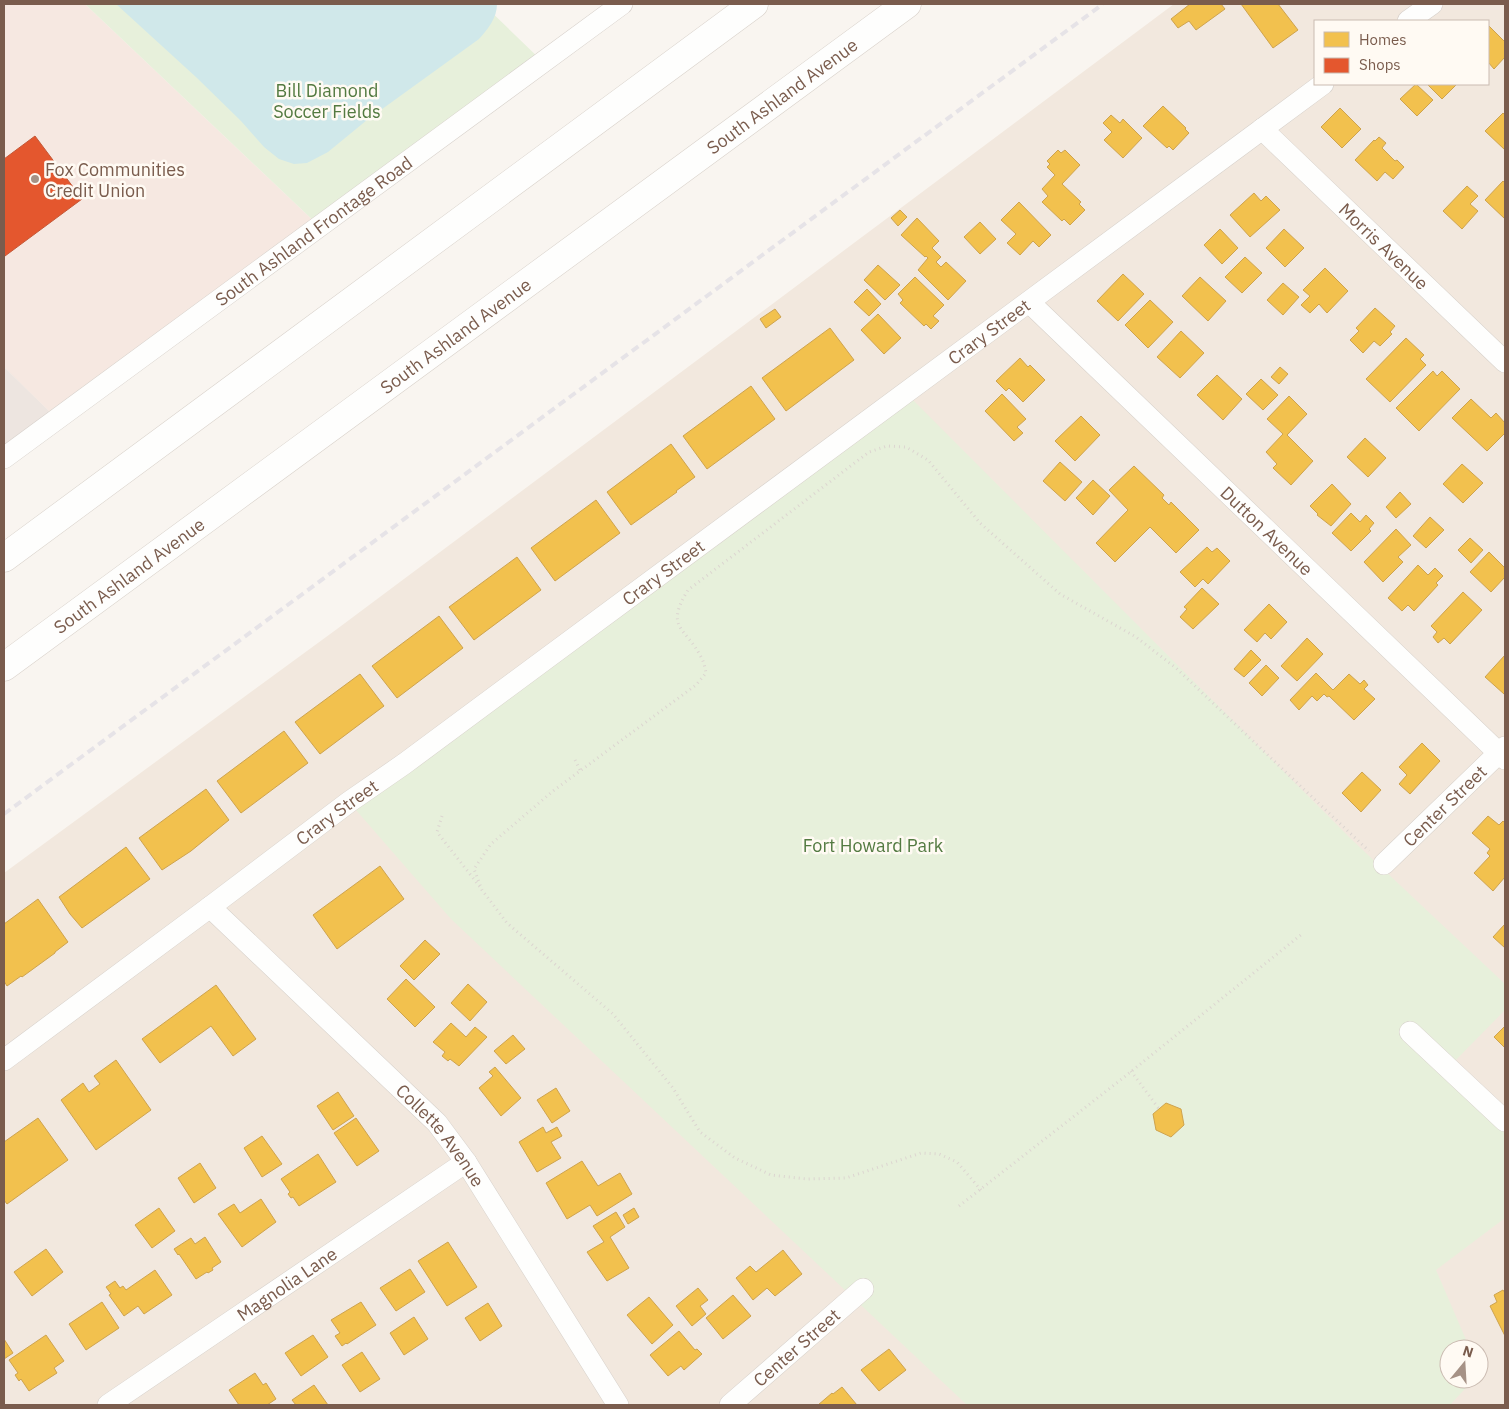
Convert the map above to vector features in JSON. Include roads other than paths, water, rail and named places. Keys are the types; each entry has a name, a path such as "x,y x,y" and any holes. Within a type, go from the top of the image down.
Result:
{"main road":[{"path":"4,558 754,4"},
{"name":"South Ashland Avenue","path":"4,667 907,4"}],"street":[{"name":"South Ashland Frontage Road","path":"4,458 622,4"},
{"path":"1409,20 1432,4"},
{"name":"Crary Street","path":"4,1060 349,802 458,724 1322,85"},
{"name":"Morris Avenue","path":"1262,129 1505,362"},
{"name":"Dutton Avenue","path":"1029,302 1503,753"},
{"name":"Center Street","path":"1384,864 1503,753"},
{"name":"Collette Avenue","path":"210,907 436,1123 466,1162 618,1405"},
{"path":"1410,1032 1505,1121"},
{"name":"Magnolia Lane","path":"108,1405 466,1162"},
{"name":"Center Street","path":"730,1405 863,1289"}],"water":[{"name":"Bill Diamond Soccer Fields","path":"116,4 497,4 497,9 494,19 479,39 367,120 328,152 307,163 294,164 279,159 264,147 241,121 197,78"}],"railway":[{"path":"4,814 1103,4"}],"place":[{"name":"Fox Communities Credit Union","path":"35,179"}],"park label":[{"name":"Fort Howard Park","path":"873,845"}]}
